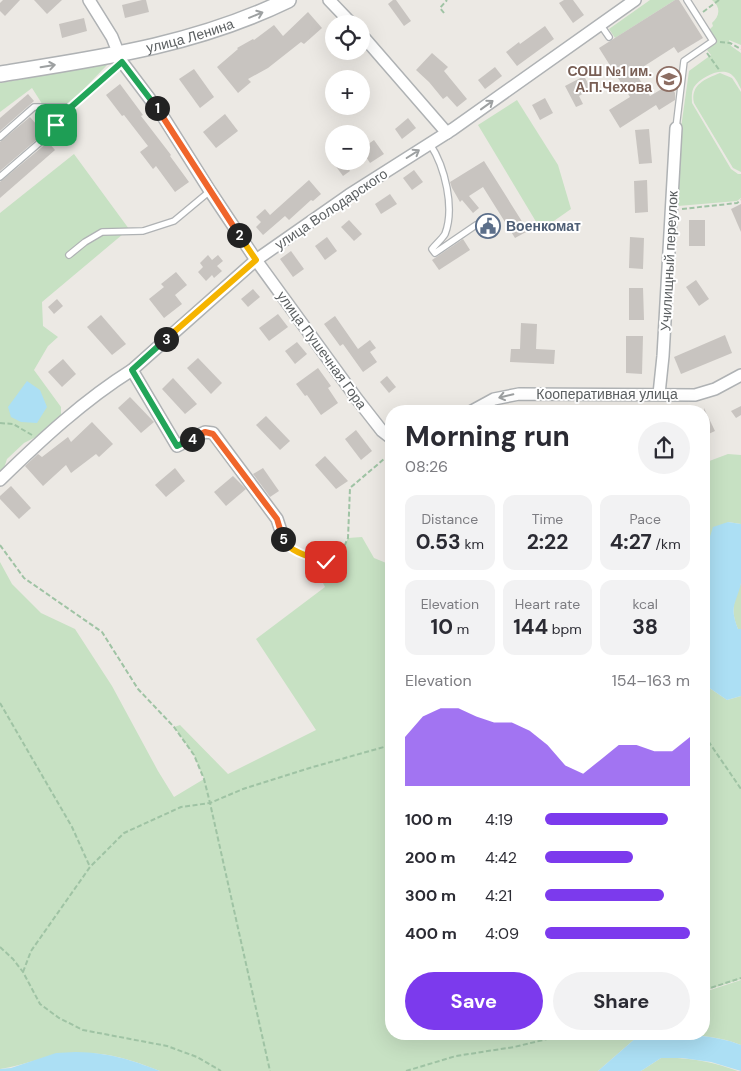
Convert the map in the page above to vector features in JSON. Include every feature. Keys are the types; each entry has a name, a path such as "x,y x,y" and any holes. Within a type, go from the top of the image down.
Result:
{"street":[{"name":"улица Пушечная Гора","path":"89,0 112,37 121,58 162,115 210,192 256,260 357,399 385,433"},
{"name":"улица Ленина","path":"0,74 121,58 201,35 259,14 288,0"},
{"path":"330,0 344,15"},
{"name":"улица Володарского","path":"0,480 40,441 111,383 132,370 256,260 349,194 447,133 635,0"},
{"path":"370,44 447,133"},
{"name":"Училищный переулок","path":"659,394 663,356 676,128"},
{"path":"132,370 177,446 205,432 213,434 277,519 285,544"},
{"name":"Кооперативная улица","path":"483,405 494,399 519,394 695,395 715,388 741,375"}],"lane":[{"path":"676,128 684,61 713,41 688,0"},
{"path":"600,24 609,37"},
{"path":"0,177 44,138 71,107 121,58"},
{"path":"0,137 34,107 71,107"},
{"path":"430,144 437,154 445,177 450,213 444,235 432,249 435,253 476,226"},
{"path":"69,255 85,242 102,232 143,231 174,221 210,192"}],"path":[{"path":"444,13 440,8 447,0"},
{"path":"697,16 719,0"},
{"path":"713,41 730,43 741,49"},
{"path":"703,48 720,72"},
{"path":"672,210 741,200"},
{"path":"0,423 13,424 40,441"},
{"path":"285,544 303,555 326,562 342,551 348,538 350,488 385,459"},
{"path":"0,545 24,578 102,632 138,689 174,727 194,755 204,779 210,803 270,1071"},
{"path":"0,703 72,828 90,867"},
{"path":"710,744 741,789"},
{"path":"23,972 31,951 90,867 124,833 181,808 210,803 243,789 385,747"},
{"path":"0,947 23,972 40,1004 59,1018 84,1030 168,1046 197,1057 221,1071"},
{"path":"710,988 741,978"},
{"path":"406,1071 456,1056 514,1047 543,1040"}],"green space":[{"path":"650,0 675,0 615,38 609,29"},
{"path":"712,0 741,0 741,45 729,40 731,46 741,53 741,89 731,74 725,72 715,73 705,77 694,87 692,103 731,169 741,174 741,198 737,201 678,206 681,128 689,71 711,55 707,50 717,42 709,30 713,26 712,23 717,17 718,12 717,6"},
{"path":"108,64 53,121 32,88 0,112 0,83"},
{"path":"720,73 732,78 741,92 741,172 733,168 694,103 694,91 700,83"},
{"path":"517,100 558,165 571,209 541,230 478,125"},
{"path":"74,154 129,229 42,302 43,326 58,337 48,346 34,370 61,407 61,415 36,437 24,443 7,459 4,468 0,472 0,213"},
{"path":"728,454 741,455 741,524 728,522 710,541 710,461"},
{"path":"362,537 374,558 385,563 385,1040 634,1040 598,1071 160,1071 113,1056 86,1053 55,1056 0,1069 0,562 12,584 41,613 75,629 112,686 174,797 204,779 194,755 174,727 180,725 228,774 316,730 256,639 325,587 317,571 342,551 348,538"},
{"path":"741,583 741,629 738,629 734,616 734,606"},
{"path":"710,688 727,700 741,696 741,979 710,989"},
{"path":"741,980 741,1045 710,1037 710,990"},
{"path":"661,1058 681,1058 700,1061 738,1071 641,1071"}],"water":[{"path":"27,381 40,390 47,407 37,423 21,422 11,417 8,407"},
{"path":"728,522 741,524 741,583 734,605 734,615 738,629 741,629 741,696 727,700 710,688 710,537 713,527"},
{"path":"710,1037 741,1045 741,1071 711,1062 682,1058 661,1058 641,1071 598,1071 634,1040 710,1040"},
{"path":"76,1052 119,1057 160,1071 0,1071 0,1069 11,1068 56,1053"}],"building":[{"path":"3,0 20,0 5,16 0,11 0,3"},
{"path":"34,0 62,0 47,14"},
{"path":"146,0 149,12 125,18 122,5"},
{"path":"396,0 411,21 404,26 388,4"},
{"path":"564,0 573,0 584,15 573,23 559,3"},
{"path":"675,0 679,0 703,38 678,53 674,47 635,72 650,96 670,84 675,93 675,100 659,110 656,105 620,128 609,110 630,97 599,48"},
{"path":"308,12 322,28 304,44 301,42 268,68 248,79 251,82 238,93 217,67 237,48 254,40 274,25 283,36"},
{"path":"84,18 87,31 62,38 59,24"},
{"path":"545,26 554,39 517,66 506,52"},
{"path":"432,53 448,67 444,71 467,99 457,107 447,96 443,99 416,70"},
{"path":"495,67 502,76 485,89 478,80"},
{"path":"194,69 214,97 200,108 179,79"},
{"path":"584,76 591,89 579,96 583,104 576,107 565,86"},
{"path":"120,84 189,182 175,192 156,166 153,169 140,152 148,146 106,95"},
{"path":"28,94 34,101 0,131 0,118"},
{"path":"545,98 553,113 540,120 532,105"},
{"path":"225,114 238,131 216,148 203,132"},
{"path":"30,117 43,132 42,135 0,171 0,142"},
{"path":"408,118 416,128 402,139 395,129"},
{"path":"649,129 652,163 639,164 635,130"},
{"path":"374,140 384,154 370,163 370,143"},
{"path":"48,142 55,150 0,198 0,182"},
{"path":"484,161 528,231 515,238 483,187 469,196 479,208 473,213 462,200 460,202 452,188 450,182"},
{"path":"339,170 349,170 350,171 343,176"},
{"path":"414,170 423,182 412,190 403,178"},
{"path":"309,180 321,194 313,201 311,200 289,220 285,216 263,235 256,227 261,222 256,217 265,209 270,215"},
{"path":"647,180 648,212 635,213 634,181"},
{"path":"390,194 397,204 381,214 375,204"},
{"path":"741,204 741,232 731,209"},
{"path":"349,220 362,234 354,241 341,227"},
{"path":"689,220 705,220 705,246 689,246"},
{"path":"327,237 337,251 325,260 315,246"},
{"path":"630,237 644,238 643,269 629,268"},
{"path":"463,239 470,250 439,270 432,260"},
{"path":"291,251 304,269 293,277 280,259"},
{"path":"208,255 212,260 218,255 223,261 217,266 222,271 214,278 212,275 206,281 198,272 203,267 200,263"},
{"path":"176,272 187,285 175,295 182,304 164,318 149,299 164,287 161,284"},
{"path":"696,280 709,299 699,306 686,287"},
{"path":"629,288 643,288 644,320 629,320"},
{"path":"253,289 260,297 248,307 241,299"},
{"path":"57,299 63,306 54,314 48,307"},
{"path":"278,314 288,327 269,341 259,328"},
{"path":"101,315 126,344 112,355 87,327"},
{"path":"335,316 358,349 370,340 376,348 370,352 377,362 363,372 343,344 340,346 324,324"},
{"path":"521,323 537,324 536,349 555,350 554,364 510,362 511,349 520,349"},
{"path":"725,335 732,353 681,374 674,357"},
{"path":"626,336 643,336 642,374 626,373"},
{"path":"297,342 307,354 295,364 285,351"},
{"path":"198,358 222,383 211,394 187,368"},
{"path":"63,359 76,374 62,387 48,372"},
{"path":"318,368 331,386 328,388 338,403 321,415 307,395 305,396 296,384"},
{"path":"387,376 396,387 389,393 380,382"},
{"path":"173,378 197,404 185,414 162,389"},
{"path":"130,397 154,422 141,433 118,408"},
{"path":"741,406 741,415 736,418 731,411"},
{"path":"266,416 290,441 280,450 256,425"},
{"path":"710,421 715,431 710,433"},
{"path":"92,422 113,444 99,457 96,454 71,473 66,465 43,486 25,466 38,454 42,457 68,437 71,442"},
{"path":"356,430 372,451 361,460 345,439"},
{"path":"325,456 348,481 336,489 315,465"},
{"path":"175,468 185,481 166,497 155,485"},
{"path":"263,468 279,491 270,497 253,474"},
{"path":"233,476 246,489 226,506 214,492"},
{"path":"11,486 31,508 19,519 0,499 0,496"}],"place":[{"name":"СОШ №1 им. А.П.Чехова","path":"669,79"},
{"name":"Военкомат","path":"488,226"}],"route":[{"path":"56,125 71,107 122,62 162,115 210,192 256,260 132,370 177,446 205,432 213,434 277,519 285,544 303,555 326,562"}]}
